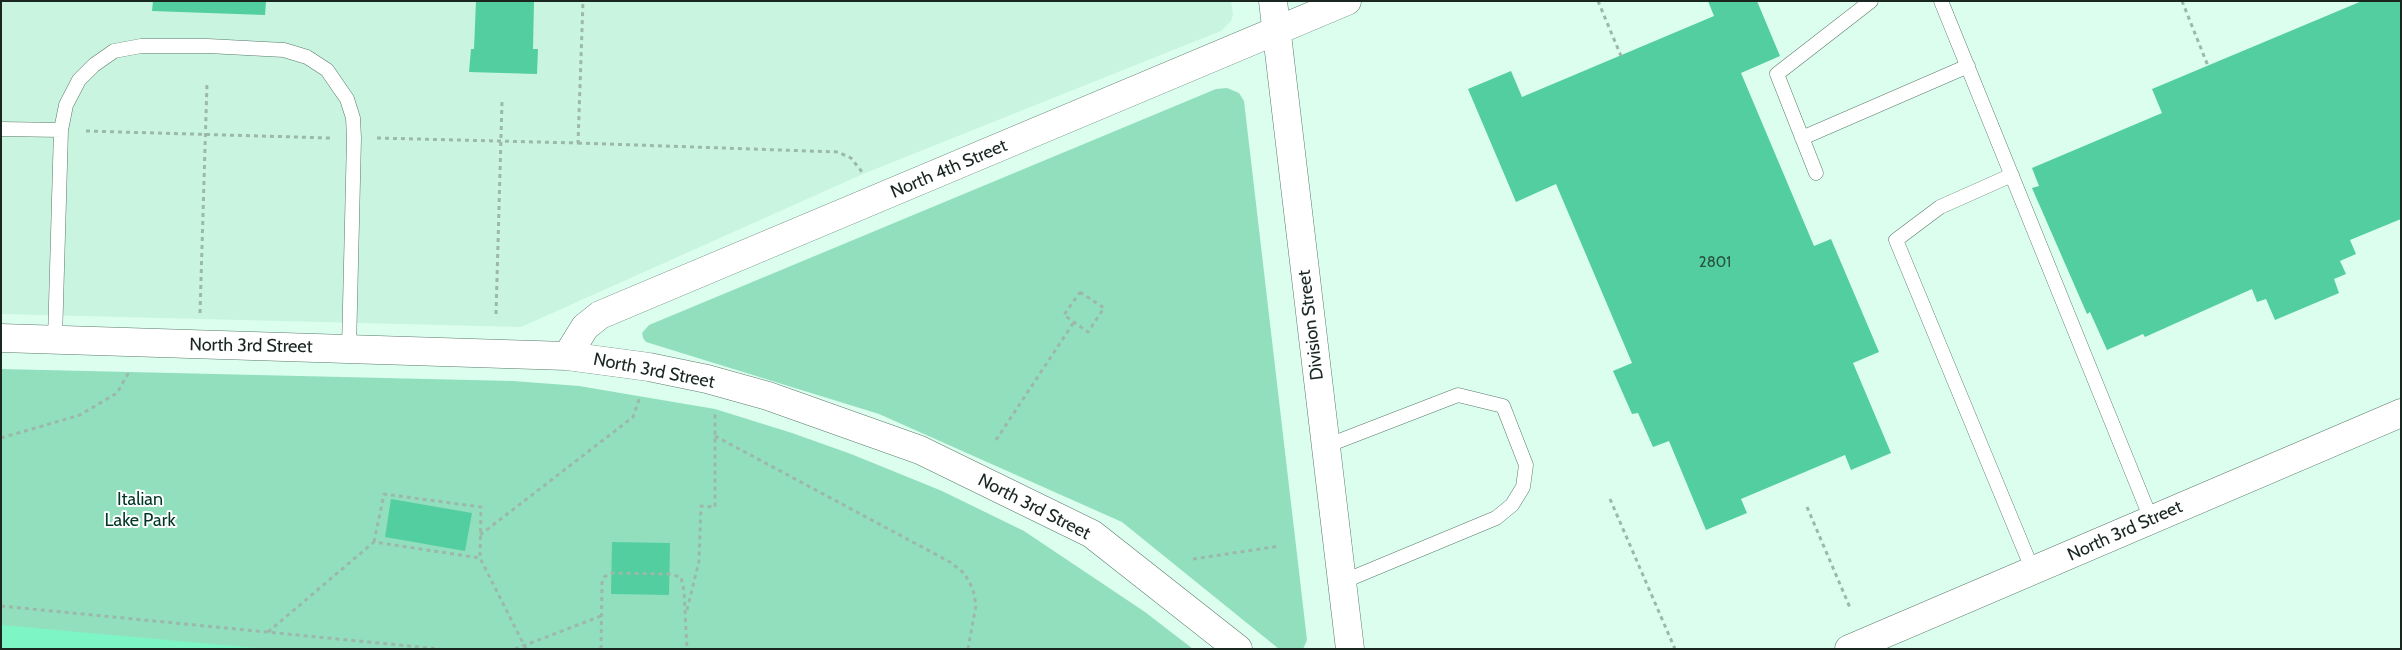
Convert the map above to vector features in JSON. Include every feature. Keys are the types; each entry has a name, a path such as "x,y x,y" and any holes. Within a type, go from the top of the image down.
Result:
{"street":[{"name":"Division Street","path":"1273,1 1350,649"},
{"name":"North 4th Street","path":"567,356 585,327 600,314 1347,1"},
{"name":"North 3rd Street","path":"1,338 567,356 649,367 708,379 768,396 920,450 1092,534 1238,649"},
{"name":"North 3rd Street","path":"1860,647 2151,519 2401,413"}],"lane":[{"path":"1816,173 1777,74 1871,1"},
{"path":"1942,1 2151,519"},
{"path":"56,339 61,130 66,105 79,80 94,65 114,51 141,46 164,46 284,50 307,57 327,70 347,99 353,118 354,138 349,348"},
{"path":"1802,138 1968,66"},
{"path":"1,129 61,130"},
{"path":"2012,175 1940,207 1896,240 2033,571"},
{"path":"1326,446 1458,394 1503,406 1526,465 1523,487 1512,505 1496,518 1342,582"}],"path":[{"path":"578,143 582,1"},
{"path":"1598,1 1620,56"},
{"path":"2182,1 2208,66"},
{"path":"200,318 207,84"},
{"path":"496,314 502,102"},
{"path":"61,130 205,136 340,138"},
{"path":"367,138 838,152 851,158 863,174"},
{"path":"1080,292 1104,308 1088,332 1074,322 1064,315 1080,292"},
{"path":"996,440 1074,322"},
{"path":"480,535 633,418 649,367"},
{"path":"1,438 80,415 93,409 117,393 130,372"},
{"path":"686,614 700,560 701,506 715,507 715,409"},
{"path":"715,436 950,562 964,573 973,589 976,605 968,649"},
{"path":"268,632 374,542 384,494 481,507 480,558 525,647"},
{"path":"1610,498 1675,649"},
{"path":"1807,507 1851,610"},
{"path":"374,542 480,558"},
{"path":"1193,559 1280,546"},
{"path":"601,649 602,582 604,577 611,573 678,576 682,581 686,614 687,649"},
{"path":"1,606 440,649"},
{"path":"515,649 525,647 601,616"}],"shaded area":[{"path":"1,1 1231,1 1233,14 1231,21 1221,31 863,174 521,327 1,314"},
{"path":"1,625 267,649 1,649"}],"green space":[{"path":"1227,88 1239,93 1244,101 1307,640 1303,649 1279,649 1122,522 879,414 646,342 643,338 642,333 649,325 1216,89"},
{"name":"Italian Lake Park","path":"1,369 513,381 579,386 715,409 851,454 942,491 1024,531 1145,612 1193,649 1,649"}],"building":[{"path":"153,1 266,1 265,15 152,11"},
{"path":"476,1 534,1 533,49 538,49 537,74 469,72 471,49 474,49"},
{"path":"1708,1 1757,1 1780,56 1741,73 1814,246 1831,239 1879,352 1853,363 1891,453 1851,470 1845,455 1741,499 1747,513 1706,530 1669,441 1653,447 1638,413 1632,414 1613,371 1632,363 1556,184 1516,202 1468,89 1511,71 1522,97 1714,16"},
{"path":"2362,1 2401,1 2401,219 2350,240 2356,254 2340,261 2346,274 2334,279 2339,293 2275,320 2266,299 2257,302 2252,289 2145,337 2143,334 2107,350 2090,312 2087,314 2032,188 2039,186 2032,168 2162,113 2152,89"},
{"path":"391,499 472,513 465,551 385,537"},
{"path":"612,542 670,543 669,595 611,594"}]}
